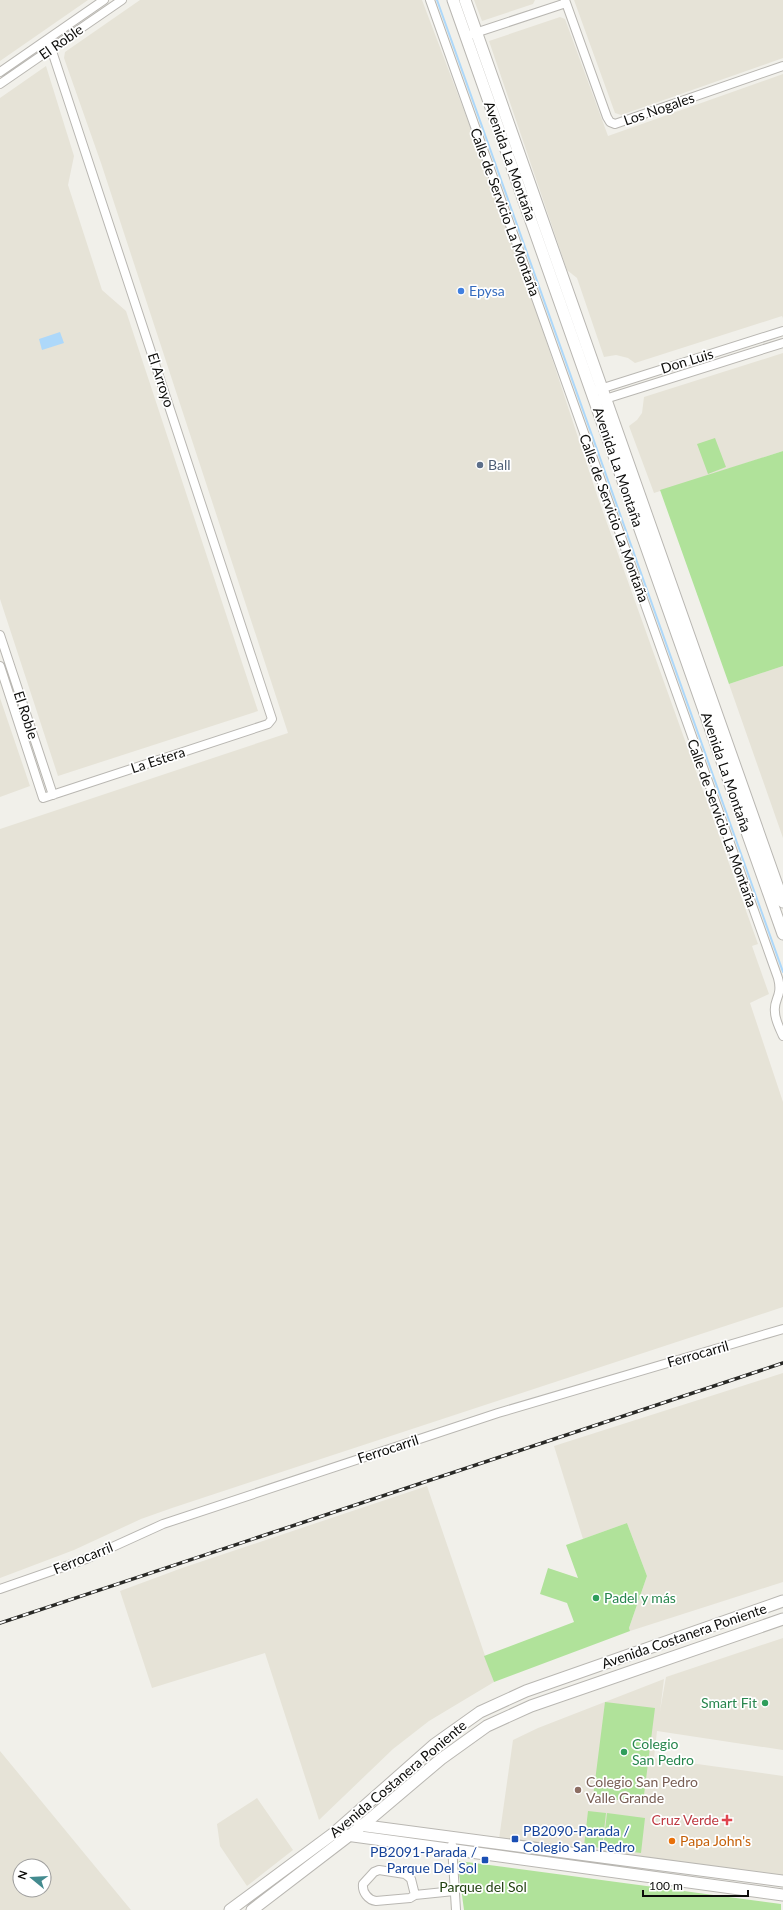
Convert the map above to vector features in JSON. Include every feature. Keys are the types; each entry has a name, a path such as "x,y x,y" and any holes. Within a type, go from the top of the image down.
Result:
{"street":[{"name":"El Roble","path":"0,72 104,0"},
{"name":"El Roble","path":"0,84 122,0"},
{"name":"Calle de Servicio La Montaña","path":"430,0 778,978 781,999 774,1013 783,1036"},
{"name":"Avenida La Montaña","path":"453,0 471,35 597,390 783,902"},
{"name":"Avenida La Montaña","path":"465,0 471,35"},
{"name":"Los Nogales","path":"471,35 565,1 607,117 615,124 783,66"},
{"name":"El Arroyo","path":"48,39 272,716 272,721"},
{"name":"Don Luis","path":"597,390 783,331"},
{"path":"601,401 783,343"},
{"name":"Avenida La Montaña","path":"601,401 783,934"},
{"name":"El Roble","path":"0,635 53,795"},
{"name":"El Roble","path":"0,666 43,798"},
{"name":"La Estera","path":"43,798 222,740 272,721"},
{"name":"Ferrocarril","path":"0,1589 86,1559 163,1524 498,1413 783,1329"},
{"name":"Avenida Costanera Poniente","path":"230,1910 250,1897 334,1833 435,1744 480,1712 526,1691 783,1601"},
{"name":"Avenida Costanera Poniente","path":"257,1909 363,1825 440,1759 487,1726 531,1706 783,1620"},
{"path":"382,1791 382,1800 392,1800"},
{"path":"346,1823 783,1881"},
{"path":"334,1833 783,1894"},
{"path":"452,1836 456,1910"},
{"path":"415,1895 411,1879 405,1874 379,1870 374,1872 362,1884 362,1889 371,1900 410,1898 415,1895 454,1891"},
{"path":"250,1897 257,1909"}],"shaded area":[{"path":"0,0 88,0 0,61"},
{"path":"140,0 422,0 512,237 598,498 758,944 752,946 769,994 750,1003 783,1102 783,1307 172,1508 141,1519 74,1550 0,1578 0,829 288,733 101,163 64,58 65,52"},
{"path":"474,0 535,0 533,4 482,21"},
{"path":"574,0 783,0 783,58 621,115 615,113"},
{"path":"560,17 565,19 608,136 783,74 783,318 782,316 635,363 628,358 616,355 604,357 577,278 567,270 489,41"},
{"path":"46,66 74,156 68,185 102,290 126,311 258,711 58,776 0,599 0,98"},
{"path":"783,353 783,451 654,493 629,426 637,420 642,413 644,397"},
{"path":"783,666 783,838 729,684"},
{"path":"0,698 30,786 0,797"},
{"path":"783,1373 783,1582 630,1631 629,1628 647,1576 627,1523 583,1539 554,1446"},
{"path":"427,1486 494,1682 429,1721 393,1749 319,1820 265,1653 152,1688 120,1591 182,1568"},
{"path":"783,1638 783,1750 657,1731 654,1758 783,1776 783,1878 499,1839 513,1740 538,1728 664,1679 660,1711 666,1677"},
{"path":"0,1751 131,1910 0,1910"},
{"path":"257,1798 293,1850 247,1886 220,1846 217,1824"}],"green space":[{"path":"715,438 726,467 708,474 697,444"},
{"path":"783,451 783,666 729,684 660,490"},
{"name":"Padel y más","path":"627,1523 647,1576 629,1628 630,1631 494,1682 484,1656 574,1622 567,1603 540,1594 548,1568 578,1578 566,1545"},
{"name":"Colegio San Pedro","path":"605,1702 655,1708 643,1803 593,1797"},
{"path":"588,1811 606,1813 602,1848 584,1846"},
{"path":"607,1813 645,1818 641,1853 603,1848"},
{"name":"Parque del Sol","path":"459,1861 781,1904 781,1910 464,1910 458,1866"}],"water":[{"path":"60,332 64,343 42,350 39,339"}],"waterway":[{"path":"437,0 783,972"}],"railway":[{"path":"0,1623 783,1363"}],"place":[{"name":"Epysa","path":"461,291"},
{"name":"Ball","path":"480,465"},
{"name":"Padel y más","path":"596,1598"},
{"name":"Smart Fit","path":"765,1703"},
{"name":"Colegio San Pedro","path":"624,1752"},
{"name":"Colegio San Pedro Valle Grande","path":"578,1790"},
{"name":"Cruz Verde","path":"727,1820"},
{"name":"PB2090-Parada / Colegio San Pedro","path":"515,1839"},
{"name":"Papa John's","path":"672,1841"},
{"name":"PB2091-Parada / Parque Del Sol","path":"485,1860"}]}
